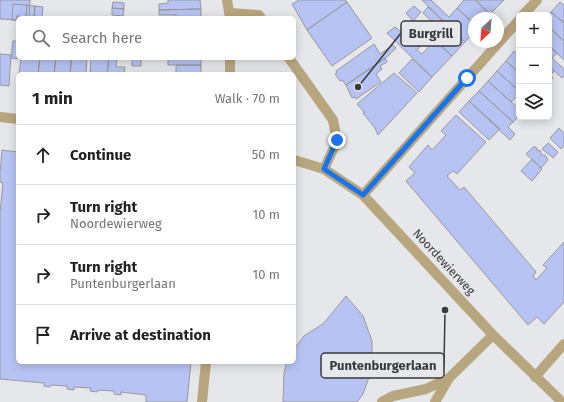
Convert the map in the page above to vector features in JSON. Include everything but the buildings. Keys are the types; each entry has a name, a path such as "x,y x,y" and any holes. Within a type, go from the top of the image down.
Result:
{"street":[{"path":"227,0 230,16 260,16"},
{"path":"526,12 537,0"},
{"path":"363,195 516,23"},
{"path":"230,60 230,72"},
{"path":"290,60 333,120 337,140 324,169"},
{"path":"0,117 16,119"},
{"name":"Noordewierweg","path":"296,161 324,169 363,195 493,335 534,377 562,402"},
{"path":"435,402 450,378 493,335"},
{"path":"534,377 564,344"},
{"path":"202,402 206,364"},
{"path":"382,402 393,396 426,390 450,378"}],"place":[{"name":"Burgrill","path":"358,87"},
{"name":"Puntenburgerlaan","path":"445,310"}],"route":[{"path":"337,140 324,169 363,195 467,78"}]}
